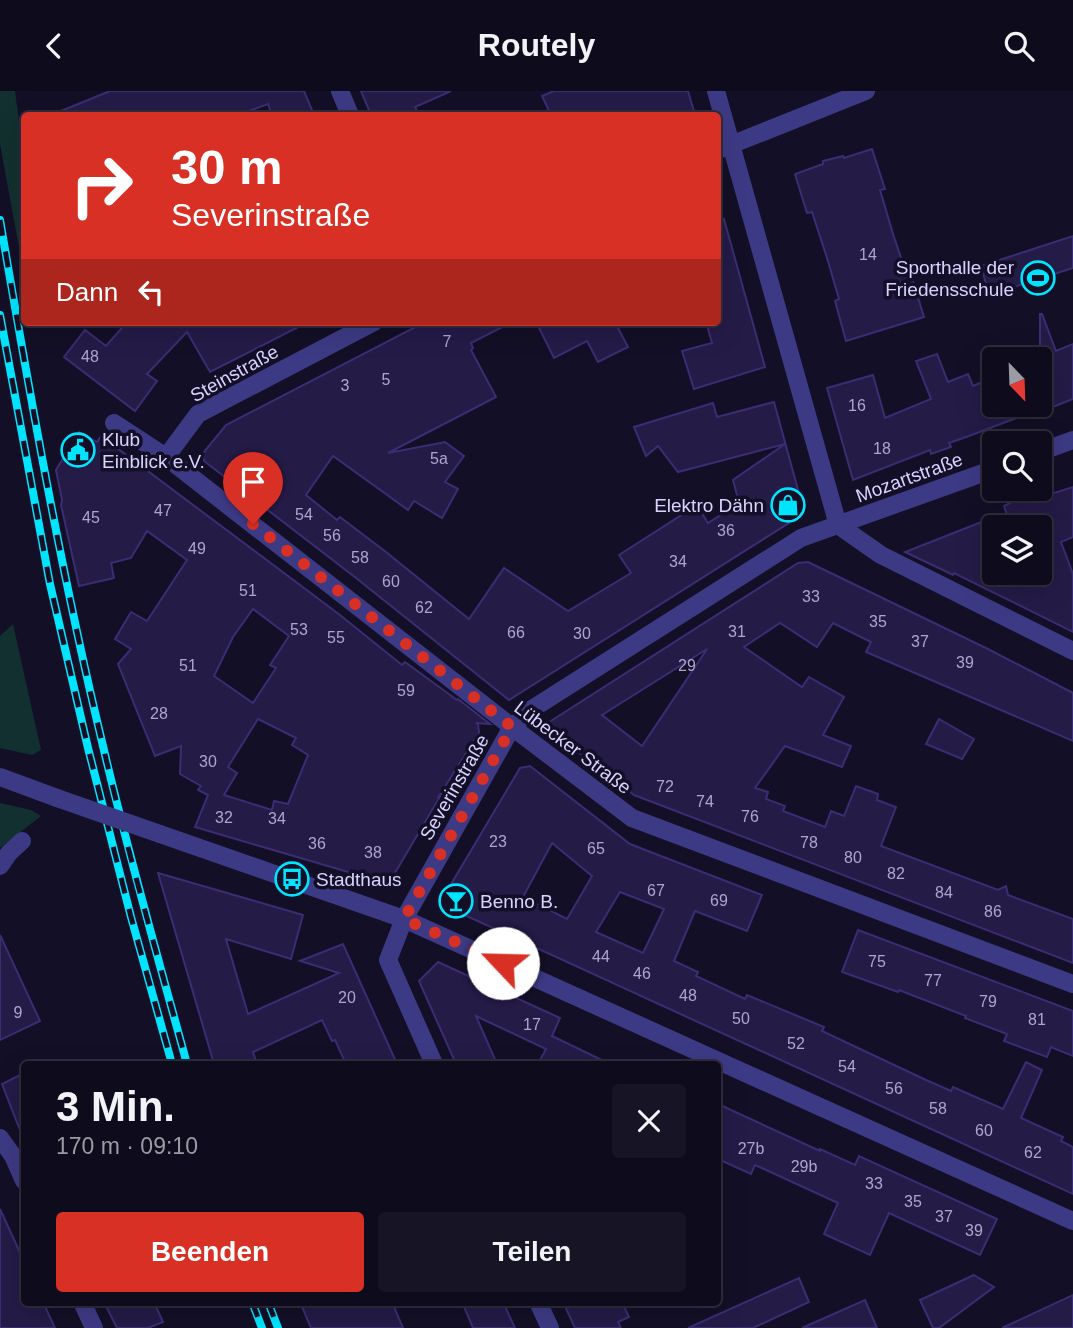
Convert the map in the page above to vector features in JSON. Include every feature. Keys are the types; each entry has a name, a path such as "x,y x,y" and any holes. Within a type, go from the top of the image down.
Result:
{"street":[{"path":"340,91 349,112"},
{"path":"716,91 719,112"},
{"path":"724,147 866,91"},
{"path":"721,126 724,147 838,525 881,555 1073,651"},
{"name":"Steinstraße","path":"166,457 198,414 366,326"},
{"name":"Lübecker Straße","path":"114,423 166,457 632,818 1073,984"},
{"path":"1052,448 1073,440"},
{"name":"Mozartstraße","path":"838,525 982,473"},
{"name":"Severinstraße","path":"433,1061 388,960 404,919 512,727 532,709 801,538 838,525"},
{"path":"0,777 404,919 719,1061"},
{"path":"0,866 22,841"},
{"path":"721,1062 1073,1221"},
{"path":"0,1138 13,1156 21,1174"},
{"path":"84,1306 94,1328"},
{"path":"540,1306 550,1328"}],"green space":[{"path":"0,91 15,91 21,136 21,259 0,144"},
{"path":"13,624 41,750 32,755 0,748 0,636"},
{"path":"0,803 31,810 41,816 0,848"}],"building":[{"path":"110,91 304,91 313,112 271,112 268,104 246,112 58,112"},
{"path":"361,91 451,91 415,107 418,112 370,112"},
{"path":"554,91 688,91 694,112 550,112 542,96"},
{"path":"872,149 885,189 880,190 894,237 908,278 912,278 924,317 846,341 835,301 839,299 827,258 812,212 807,213 795,174 823,164 823,161"},
{"path":"724,219 765,367 694,389 682,351 712,343 707,326 721,326 721,220"},
{"path":"1073,236 1073,268 989,295 981,266"},
{"path":"1042,314 1056,351 1073,344 1073,399 1052,407 1052,347 1040,347"},
{"path":"124,326 300,326 210,372 187,332 147,374 157,381 135,411 64,357 85,330 106,346"},
{"path":"417,326 504,326 471,343 471,350 496,397 388,453 445,442 464,456 445,482 458,489 442,518 414,501 408,510 333,456 306,495 337,520 340,517 469,619 504,568 568,611 631,573 619,555 697,505 708,523 739,503 733,480 785,444 678,472 658,446 646,456 634,427 713,403 717,417 774,402 803,508 800,516 509,700 204,461 203,453 226,425"},
{"path":"538,326 617,326 628,347 598,362 587,341 554,358"},
{"path":"937,354 948,382 968,374 973,386 982,382 982,417 1019,417 949,443 951,447 931,454 930,450 853,480 827,388 873,375 885,418 931,399 916,361"},
{"path":"79,432 97,442 101,436 340,615 402,665 405,662 490,724 476,723 479,733 392,878 382,882 195,827 208,795 198,790 201,786 180,774 181,746 155,756 118,664 131,649 115,639 131,612 147,621 187,560 147,531 131,558 111,563 114,578 79,586 56,470","holes":["253,609 289,636 270,665 276,668 253,703 214,676 233,637","258,719 296,738 292,745 308,755 288,804 274,801 272,810 224,795 237,773 228,767"]},
{"path":"1073,487 1073,537 1061,542 1073,574 1073,632 954,573 953,575 905,552 982,522 982,585 1052,585 1052,515 1007,515 1004,506 1011,501 1052,501 1052,494"},
{"path":"808,562 1073,693 1073,741 866,652 871,642 833,623 817,647 780,623 744,647 802,687 809,677 844,697 823,735 851,746 842,767 785,746 755,788 768,792 766,799 785,806 783,811 825,827 831,811 844,816 856,786 878,794 877,800 896,807 881,846 998,890 1006,886 1008,895 1073,919 1073,963 634,795 543,726 798,563","holes":["707,649 642,746 602,715"]},
{"path":"939,719 974,739 962,759 926,744"},
{"path":"530,766 630,844 762,895 747,931 695,911 674,961 698,972 696,976 745,999 747,995 824,1027 822,1031 951,1091 953,1087 1003,1109 1026,1062 1042,1070 1021,1118 1063,1137 1061,1141 1073,1147 1073,1194 447,907 444,896 520,768","holes":["552,843 592,876 567,919 523,897","620,892 664,909 643,953 596,932"]},
{"path":"158,873 303,915 291,959 226,939 248,1014 339,973 300,961 343,944 396,1061 345,1061 322,1020 253,1052 256,1061 213,1061"},
{"path":"858,930 1073,1011 1073,1056 1051,1047 1047,1057 1004,1041 1007,1034 965,1018 966,1016 842,972"},
{"path":"0,935 40,1021 0,1040"},
{"path":"438,962 560,1018 552,1036 604,1061 540,1061 546,1049 476,1016 496,1061 455,1061 419,981"},
{"path":"21,1074 21,1133 2,1084"},
{"path":"721,1105 855,1165 859,1156 997,1219 980,1255 889,1213 870,1255 824,1234 838,1203 755,1165 751,1174 721,1160"},
{"path":"0,1209 21,1254 21,1306 45,1306 55,1328 0,1328"},
{"path":"974,1275 994,1287 939,1328 933,1328 920,1300"},
{"path":"799,1278 809,1302 753,1328 688,1328"},
{"path":"1073,1295 1073,1328 1002,1328"},
{"path":"865,1300 877,1328 802,1328"},
{"path":"106,1306 156,1306 163,1322 148,1328 117,1328"},
{"path":"302,1306 394,1306 403,1328 311,1328"},
{"path":"464,1306 505,1306 515,1328 473,1328"},
{"path":"565,1306 624,1306 629,1317 618,1322 621,1328 575,1328"}],"railway":[{"path":"0,220 73,615 123,826 186,1061"},
{"path":"0,315 50,584 88,748 171,1061"},
{"path":"254,1306 262,1328"},
{"path":"270,1306 278,1328"}],"place":[{"name":"Sporthalle der Friedensschule","path":"1038,278"},
{"name":"Klub Einblick e.V.","path":"78,450"},
{"name":"Elektro Dähn","path":"788,505"},
{"name":"Stadthaus","path":"292,879"},
{"name":"Benno B.","path":"456,901"}],"route":[{"path":"253,524 512,727 404,919 503,963"}]}
